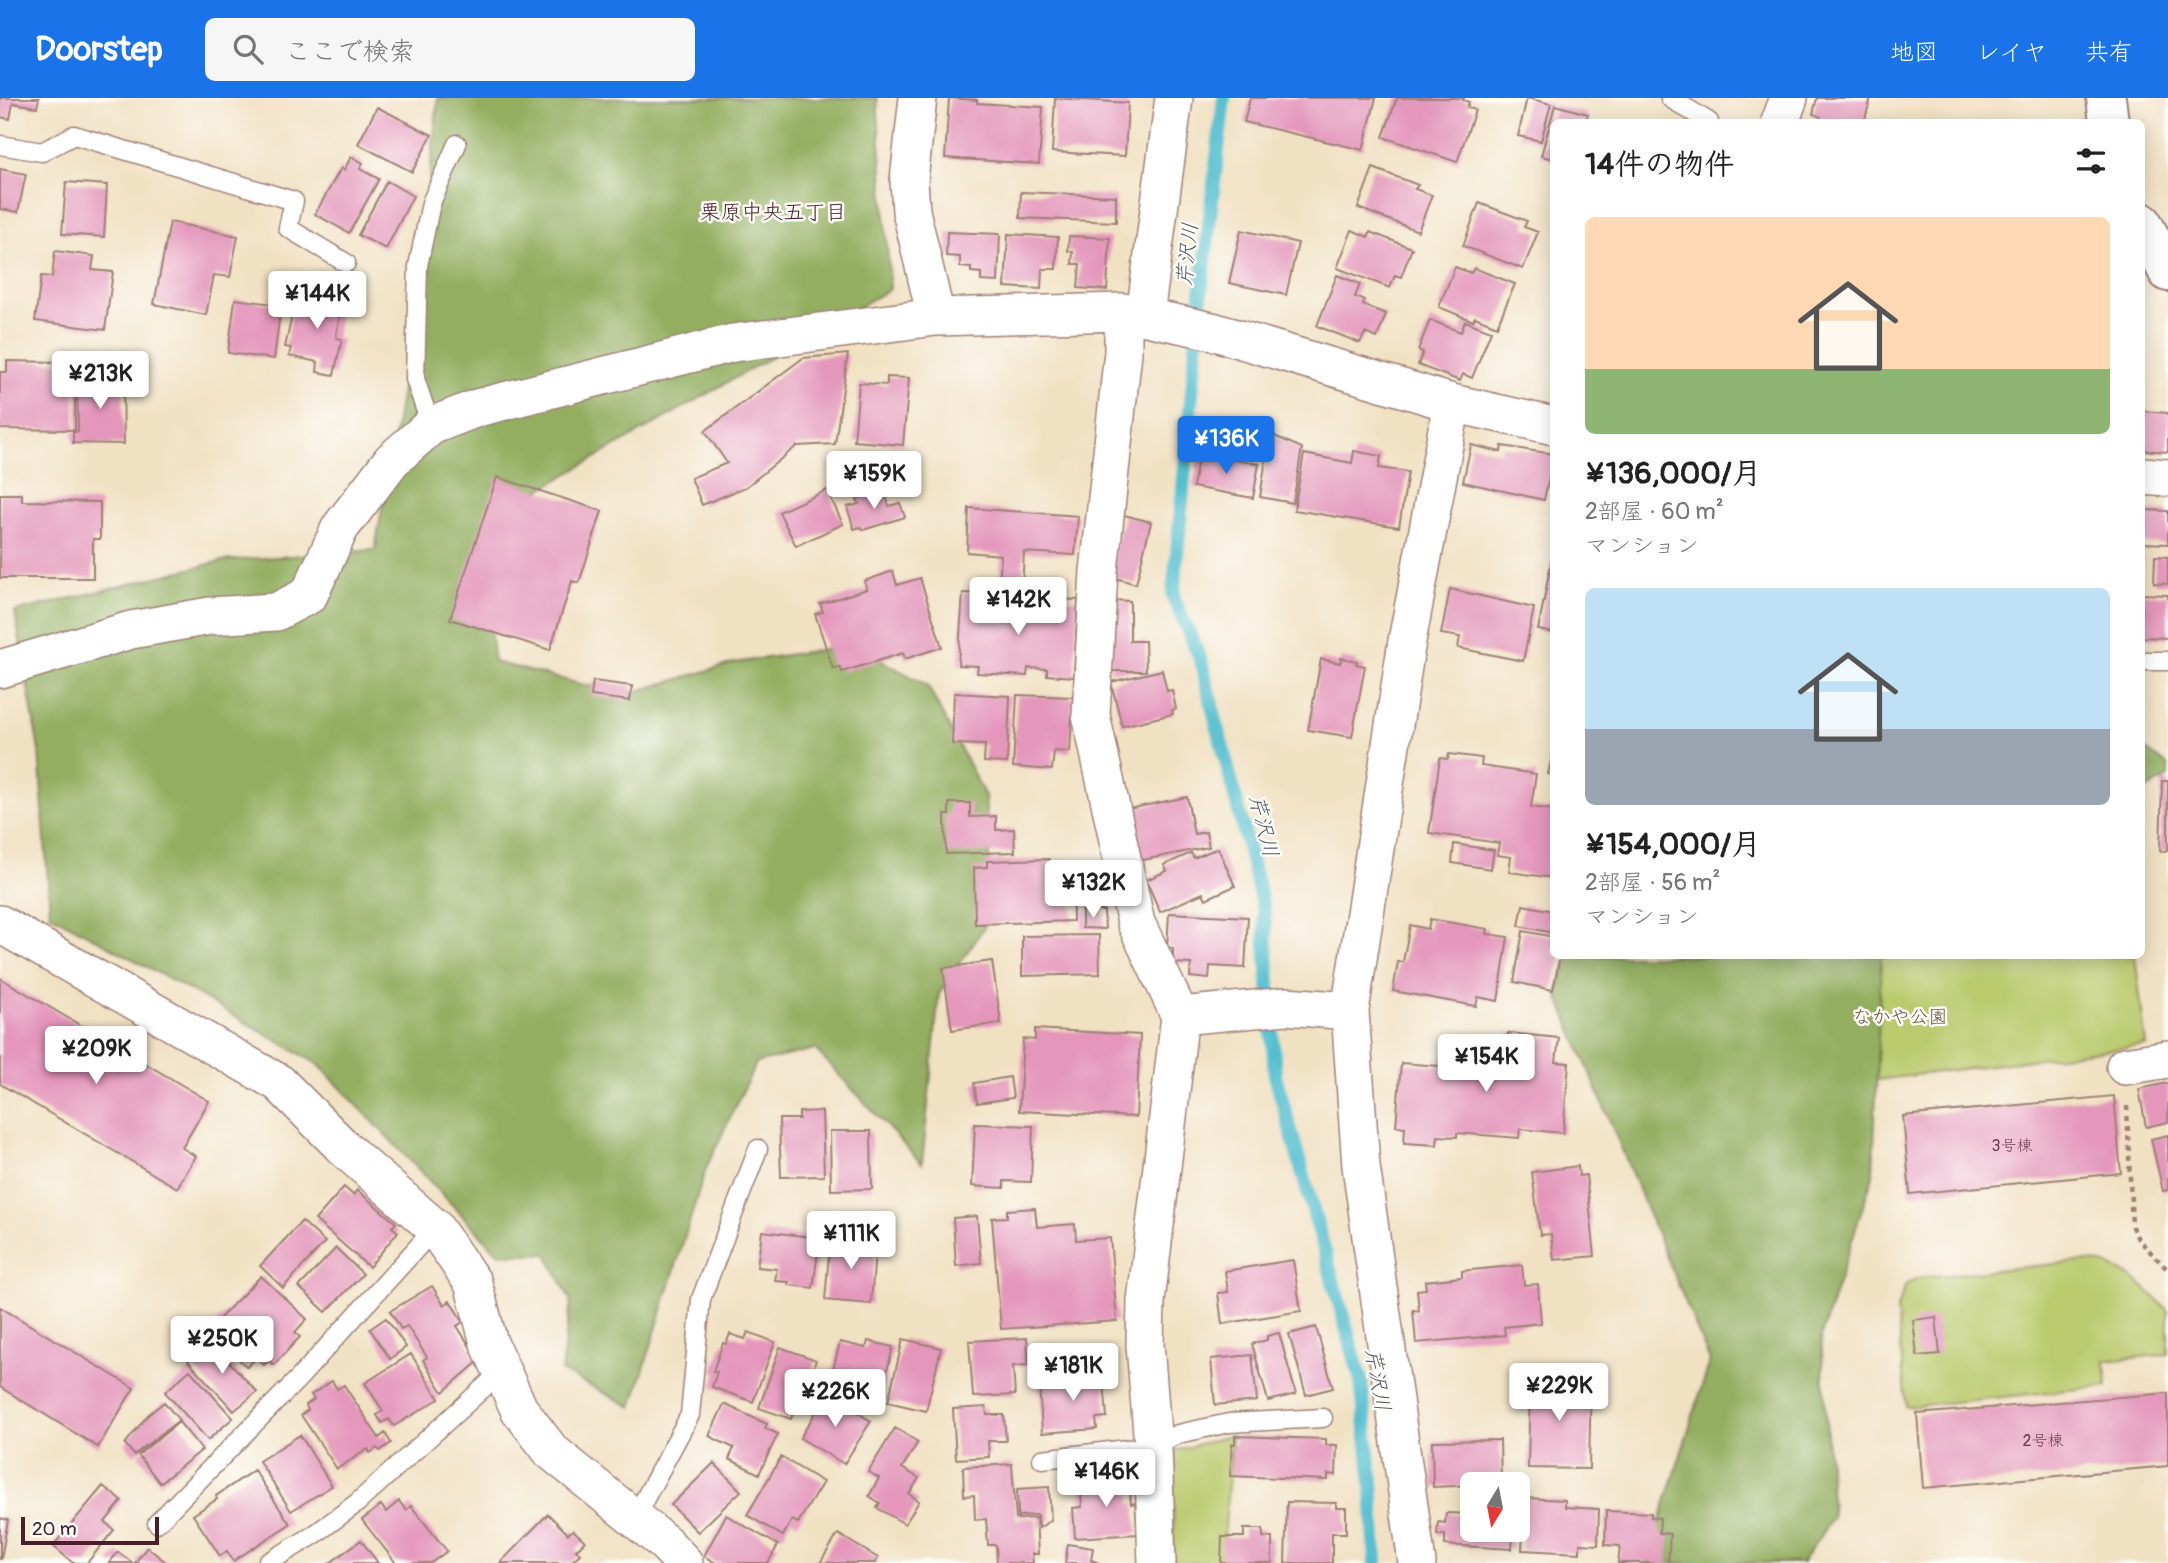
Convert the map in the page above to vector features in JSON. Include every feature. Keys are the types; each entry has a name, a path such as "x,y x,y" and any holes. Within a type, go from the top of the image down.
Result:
{"street":[{"path":"918,98 909,180 911,211 936,317"},
{"path":"1157,1563 1153,1446 1145,1345 1146,1301 1180,1016 1136,923 1091,715 1099,571 1123,352 1148,316 1174,98"},
{"path":"1781,119 1789,98"},
{"path":"2106,98 2109,119"},
{"path":"2145,228 2168,271"},
{"path":"0,668 131,631 210,615 276,612 309,595 340,528 392,460 431,426 477,408 733,343 936,317 1148,316 1212,331 1452,403 1550,425"},
{"path":"1418,1563 1361,1166 1350,1011 1407,641 1452,403"},
{"path":"2145,476 2168,478"},
{"path":"0,924 279,1083 347,1151 435,1228 472,1283 489,1343 519,1409 551,1451 634,1519 667,1556"},
{"path":"1180,1016 1268,1007 1350,1011"},
{"path":"2125,1066 2168,1059"}],"lane":[{"path":"1671,98 1704,119"},
{"path":"0,145 42,152 74,135 294,201 288,228 345,263"},
{"path":"431,426 415,380 418,266 431,203 457,144"},
{"path":"2145,661 2168,661"},
{"path":"634,1519 690,1415 701,1299 758,1149"},
{"path":"157,1523 299,1378 435,1228"},
{"path":"267,1563 314,1535 357,1503 502,1370"},
{"path":"1042,1460 1153,1446 1178,1434 1229,1423 1323,1418"}],"path":[{"path":"2125,1066 2132,1227 2138,1239 2168,1270"}],"green space":[{"path":"438,98 877,98 890,289 529,496 484,583 494,662 624,695 734,663 852,645 927,685 985,796 993,914 939,994 922,1164 815,1049 756,1063 706,1168 632,1407 561,1371 571,1301 547,1254 499,1254 319,1065 50,914 39,751 15,612 222,561 375,550 417,300"},
{"path":"2145,749 2168,766 2168,777 2145,790"},
{"path":"1569,959 1881,959 1873,1175 1821,1336 1832,1518 1802,1563 1647,1563 1710,1361 1557,994"},
{"name":"なかや公園","path":"1833,959 2135,959 2146,1045 1847,1084"},
{"path":"2085,1261 2110,1266 2131,1277 2168,1311 2168,1354 2105,1361 2107,1386 1906,1407 1897,1308 1906,1285 1916,1278"},
{"path":"1232,1435 1222,1563 1173,1563 1174,1451"}],"building":[{"path":"0,98 39,98 37,107 13,103 10,119 0,117"},
{"path":"949,98 977,100 977,103 1043,107 1039,164 945,158"},
{"path":"1055,98 1128,103 1125,156 1052,152"},
{"path":"1250,98 1376,98 1363,150 1244,122"},
{"path":"1397,98 1464,98 1463,100 1469,102 1467,107 1475,110 1457,162 1383,137"},
{"path":"1527,98 1551,104 1541,141 1518,136"},
{"path":"1817,98 1871,98 1865,119 1820,119 1813,114"},
{"path":"1555,105 1588,114 1586,119 1551,119"},
{"path":"377,107 432,135 412,172 358,144"},
{"path":"1550,123 1550,158 1541,156"},
{"path":"351,157 363,163 360,169 379,179 349,233 315,214 341,168 344,170"},
{"path":"1373,168 1418,185 1415,189 1432,195 1418,231 1358,208"},
{"path":"0,169 26,174 18,212 0,209"},
{"path":"387,181 413,196 386,249 358,235"},
{"path":"66,182 107,185 104,237 62,234"},
{"path":"1021,192 1116,196 1116,222 1020,218"},
{"path":"1479,203 1527,221 1524,227 1538,232 1523,269 1463,246"},
{"path":"170,222 238,236 230,277 214,275 206,315 154,304"},
{"path":"1241,230 1298,243 1286,295 1229,283"},
{"path":"1352,230 1368,237 1370,232 1412,248 1401,277 1395,275 1390,288 1337,268"},
{"path":"947,232 1000,234 998,282 981,281 981,273 960,267 960,257 946,256"},
{"path":"1008,234 1058,237 1056,269 1042,269 1041,289 1005,287"},
{"path":"1069,236 1110,238 1107,290 1078,288 1080,264 1072,264 1073,252 1068,251"},
{"path":"55,251 94,256 92,270 113,272 105,330 35,321 41,276 52,277"},
{"path":"1455,267 1471,273 1474,268 1515,284 1497,326 1475,317 1473,321 1439,307"},
{"path":"1337,275 1360,284 1355,297 1364,300 1363,305 1386,314 1377,338 1365,333 1360,343 1317,326"},
{"path":"330,284 344,287 336,338 342,339 334,375 317,372 318,362 289,356 291,348 285,347 296,298 326,305"},
{"path":"235,299 281,305 274,359 228,353"},
{"path":"1430,320 1461,332 1465,321 1491,331 1472,378 1463,374 1460,381 1418,365 1423,352 1418,350"},
{"path":"848,354 835,444 797,446 746,487 702,505 691,478 727,463 705,431 803,358"},
{"path":"7,361 59,362 59,385 75,385 75,430 0,429 0,372 7,372"},
{"path":"77,377 123,377 124,444 73,443 73,432 78,432"},
{"path":"887,377 909,378 903,445 854,441 859,383 887,385"},
{"path":"2145,411 2168,413 2168,452 2145,450"},
{"path":"1270,434 1302,448 1293,503 1260,497"},
{"path":"1471,445 1501,452 1502,446 1550,453 1550,472 1544,500 1463,482"},
{"path":"1354,451 1381,456 1379,468 1408,472 1399,527 1294,510 1304,454 1352,463"},
{"path":"1199,453 1259,464 1253,498 1193,487"},
{"path":"497,477 602,511 579,583 572,581 550,650 450,619"},
{"path":"827,490 843,524 796,546 779,512"},
{"path":"884,490 889,506 900,503 905,517 863,530 861,527 854,529 847,507 859,504 857,499"},
{"path":"0,494 22,494 22,501 100,502 100,539 93,539 93,578 0,578"},
{"path":"969,508 1078,516 1075,555 1024,552 1022,588 999,587 1001,555 967,552"},
{"path":"2145,510 2168,511 2168,544 2145,543"},
{"path":"1124,515 1151,522 1136,584 1112,577 1112,561"},
{"path":"2155,556 2168,557 2168,584 2154,583"},
{"path":"1550,568 1550,632 1538,630"},
{"path":"893,571 897,585 920,578 942,647 905,659 903,653 842,672 840,667 833,669 815,614 823,612 820,604 867,589 864,581"},
{"path":"1450,589 1534,608 1523,661 1458,648 1460,637 1441,634"},
{"path":"963,593 986,594 985,603 1056,606 1057,599 1078,600 1074,677 1047,675 1047,669 1028,668 1027,676 977,673 978,666 958,665"},
{"path":"2145,594 2168,595 2168,638 2145,637"},
{"path":"1111,600 1130,601 1130,641 1145,641 1146,671 1111,671"},
{"path":"1341,658 1357,661 1356,664 1365,666 1352,737 1308,730 1321,659 1340,663"},
{"path":"1162,670 1167,691 1172,690 1176,709 1172,710 1173,714 1122,726 1111,682"},
{"path":"593,681 632,686 630,701 591,696"},
{"path":"954,693 1010,696 1007,763 984,762 985,745 952,744"},
{"path":"1017,695 1073,697 1070,752 1054,751 1052,770 1013,767"},
{"path":"1449,754 1482,758 1481,766 1536,774 1531,807 1550,809 1550,877 1509,872 1511,857 1497,855 1499,843 1429,833 1440,758 1448,759"},
{"path":"2162,781 2168,781 2168,851 2160,851"},
{"path":"1187,797 1194,834 1206,832 1209,847 1138,861 1128,809"},
{"path":"949,803 970,803 970,817 996,816 996,830 1014,829 1015,852 946,854 945,815 949,815"},
{"path":"1454,844 1494,850 1491,869 1452,863"},
{"path":"1218,848 1235,886 1206,899 1203,893 1160,912 1146,880 1167,871 1164,865 1191,853 1194,858"},
{"path":"1049,859 1049,872 1072,871 1073,921 975,924 974,868 987,867 987,861"},
{"path":"1523,905 1550,910 1550,932 1519,926"},
{"path":"1082,911 1104,911 1105,929 1082,928"},
{"path":"1169,913 1248,917 1245,968 1210,966 1209,979 1190,977 1191,964 1173,963 1173,948 1167,947"},
{"path":"1430,919 1488,929 1487,934 1508,937 1498,1001 1478,997 1476,1006 1393,991 1398,962 1403,962 1410,925 1428,929"},
{"path":"1523,931 1550,936 1550,959 1559,959 1553,990 1514,982"},
{"path":"1099,935 1100,974 1022,976 1022,936"},
{"path":"992,961 1001,1023 952,1030 943,968"},
{"path":"0,978 209,1101 182,1148 196,1156 177,1188 0,1084"},
{"path":"1035,1029 1140,1035 1136,1117 1019,1111 1023,1039 1035,1040"},
{"path":"1508,1033 1559,1038 1556,1062 1569,1063 1563,1133 1520,1129 1519,1138 1457,1133 1457,1137 1438,1136 1437,1145 1404,1143 1405,1127 1396,1126 1401,1063 1440,1066 1441,1057 1468,1059 1467,1063 1505,1066"},
{"path":"1010,1077 1013,1098 977,1103 974,1083"},
{"path":"2168,1083 2168,1122 2146,1127 2139,1089"},
{"path":"2114,1096 2121,1173 1910,1194 1903,1116"},
{"path":"822,1111 824,1176 781,1177 779,1119 799,1119 799,1112"},
{"path":"975,1124 1033,1126 1031,1182 1004,1181 1004,1188 972,1186"},
{"path":"830,1131 871,1131 872,1189 831,1190"},
{"path":"2168,1135 2168,1190 2163,1191 2151,1139"},
{"path":"1578,1166 1579,1176 1586,1175 1595,1256 1554,1260 1551,1234 1540,1235 1532,1172"},
{"path":"344,1187 353,1195 357,1190 396,1223 392,1227 398,1232 369,1267 315,1220"},
{"path":"1035,1208 1037,1227 1075,1224 1076,1240 1110,1238 1117,1321 1001,1329 992,1218 1007,1217 1007,1210"},
{"path":"977,1216 981,1263 956,1266 953,1218"},
{"path":"302,1221 325,1242 283,1288 260,1266"},
{"path":"762,1231 820,1238 813,1288 775,1281 777,1269 757,1267"},
{"path":"849,1237 876,1239 871,1304 825,1300 830,1242 848,1244"},
{"path":"336,1248 363,1274 326,1312 299,1287"},
{"path":"1293,1260 1301,1311 1222,1324 1218,1293 1228,1292 1225,1271"},
{"path":"1522,1265 1524,1285 1538,1284 1541,1323 1504,1327 1505,1335 1416,1343 1413,1310 1419,1311 1417,1290 1426,1289 1425,1281 1462,1277 1462,1271"},
{"path":"261,1276 307,1319 295,1332 300,1337 274,1365 269,1361 264,1365 256,1358 247,1367 208,1330"},
{"path":"432,1286 444,1305 450,1301 463,1322 457,1326 479,1361 443,1392 423,1360 427,1357 407,1326 401,1329 390,1311"},
{"path":"0,1307 134,1388 98,1447 0,1387"},
{"path":"1936,1317 1940,1354 1917,1356 1913,1320"},
{"path":"386,1318 406,1347 390,1359 370,1329"},
{"path":"1316,1327 1333,1388 1306,1395 1289,1334"},
{"path":"748,1332 775,1342 753,1402 712,1387 717,1372 713,1371 723,1343 726,1344 730,1334 745,1339"},
{"path":"1279,1333 1296,1394 1268,1401 1252,1344"},
{"path":"1027,1338 1029,1365 1013,1366 1015,1395 973,1397 969,1341"},
{"path":"903,1339 941,1348 926,1411 888,1402"},
{"path":"210,1341 257,1392 234,1411 188,1361"},
{"path":"868,1341 893,1347 880,1398 829,1386 840,1342 866,1348"},
{"path":"780,1347 816,1360 801,1403 797,1402 791,1419 759,1408"},
{"path":"411,1354 439,1399 394,1426 389,1419 382,1423 377,1415 383,1411 365,1383"},
{"path":"1252,1355 1257,1401 1215,1405 1211,1359"},
{"path":"190,1370 233,1418 208,1440 165,1392"},
{"path":"1103,1370 1107,1417 1096,1418 1097,1429 1042,1433 1039,1383 1059,1381 1059,1378 1076,1376 1075,1373"},
{"path":"1530,1376 1591,1378 1589,1469 1528,1468"},
{"path":"332,1381 337,1389 344,1385 379,1438 385,1433 391,1443 380,1451 377,1448 370,1453 368,1449 337,1469 301,1415 308,1410 306,1405 314,1399 311,1395"},
{"path":"2168,1393 2168,1466 1923,1488 1917,1414"},
{"path":"827,1394 871,1421 844,1464 800,1438"},
{"path":"164,1402 179,1420 134,1455 125,1444 148,1415"},
{"path":"724,1404 767,1424 765,1428 778,1434 759,1474 729,1459 734,1448 709,1436"},
{"path":"986,1407 987,1415 1004,1415 1006,1441 988,1441 989,1457 956,1459 953,1409"},
{"path":"179,1422 202,1450 160,1483 138,1455"},
{"path":"895,1428 918,1442 902,1468 919,1478 909,1494 919,1501 905,1524 877,1508 880,1503 869,1496 879,1478 868,1472"},
{"path":"300,1435 332,1486 291,1511 259,1461"},
{"path":"1235,1436 1326,1439 1326,1445 1337,1445 1336,1475 1328,1474 1328,1480 1230,1476"},
{"path":"1500,1440 1501,1472 1460,1472 1460,1486 1433,1487 1432,1441"},
{"path":"781,1457 823,1482 798,1523 792,1520 783,1536 747,1515"},
{"path":"714,1463 741,1491 698,1532 671,1505"},
{"path":"1012,1464 1016,1519 1036,1518 1038,1554 1032,1554 1033,1563 997,1563 996,1545 988,1545 986,1519 975,1520 974,1495 964,1496 963,1467"},
{"path":"254,1470 290,1524 233,1561 227,1551 220,1556 193,1515"},
{"path":"1123,1473 1124,1479 1129,1479 1131,1504 1135,1503 1138,1534 1075,1538 1073,1508 1082,1507 1080,1483 1106,1481 1105,1475"},
{"path":"103,1486 122,1501 105,1522 114,1530 87,1563 73,1563 53,1546"},
{"path":"1049,1487 1051,1520 1039,1528 1038,1515 1018,1516 1017,1489"},
{"path":"1530,1498 1565,1500 1565,1507 1599,1509 1598,1545 1580,1544 1580,1553 1522,1550 1522,1542 1530,1542"},
{"path":"399,1501 406,1510 411,1506 447,1551 431,1563 396,1563 362,1520 381,1505 386,1512"},
{"path":"1287,1502 1336,1503 1336,1508 1346,1508 1346,1533 1332,1533 1332,1563 1285,1563"},
{"path":"1606,1511 1651,1513 1651,1517 1660,1518 1659,1533 1670,1534 1668,1563 1618,1563 1620,1546 1605,1545"},
{"path":"1446,1513 1460,1514 1460,1542 1512,1542 1512,1549 1445,1545 1445,1535 1437,1535 1438,1522 1445,1523"},
{"path":"548,1514 568,1534 573,1530 585,1541 576,1550 580,1554 570,1563 500,1563"},
{"path":"726,1515 778,1545 768,1563 716,1563 704,1556"},
{"path":"0,1518 8,1520 1,1559 0,1559"},
{"path":"1244,1529 1263,1529 1263,1537 1272,1538 1272,1563 1221,1563 1222,1537 1244,1537"},
{"path":"838,1534 878,1558 875,1563 820,1563"},
{"path":"361,1540 378,1563 330,1563"},
{"path":"1068,1544 1093,1548 1091,1560 1099,1563 1065,1563"},
{"path":"147,1547 167,1563 135,1563"},
{"path":"118,1552 133,1563 109,1563"}],"waterway":[{"name":"芹沢川","path":"1224,98 1201,294 1173,597 1200,658 1264,911 1275,1075 1361,1380 1372,1483 1376,1563"}],"district":[{"name":"栗原中央五丁目","path":"773,212"}]}
